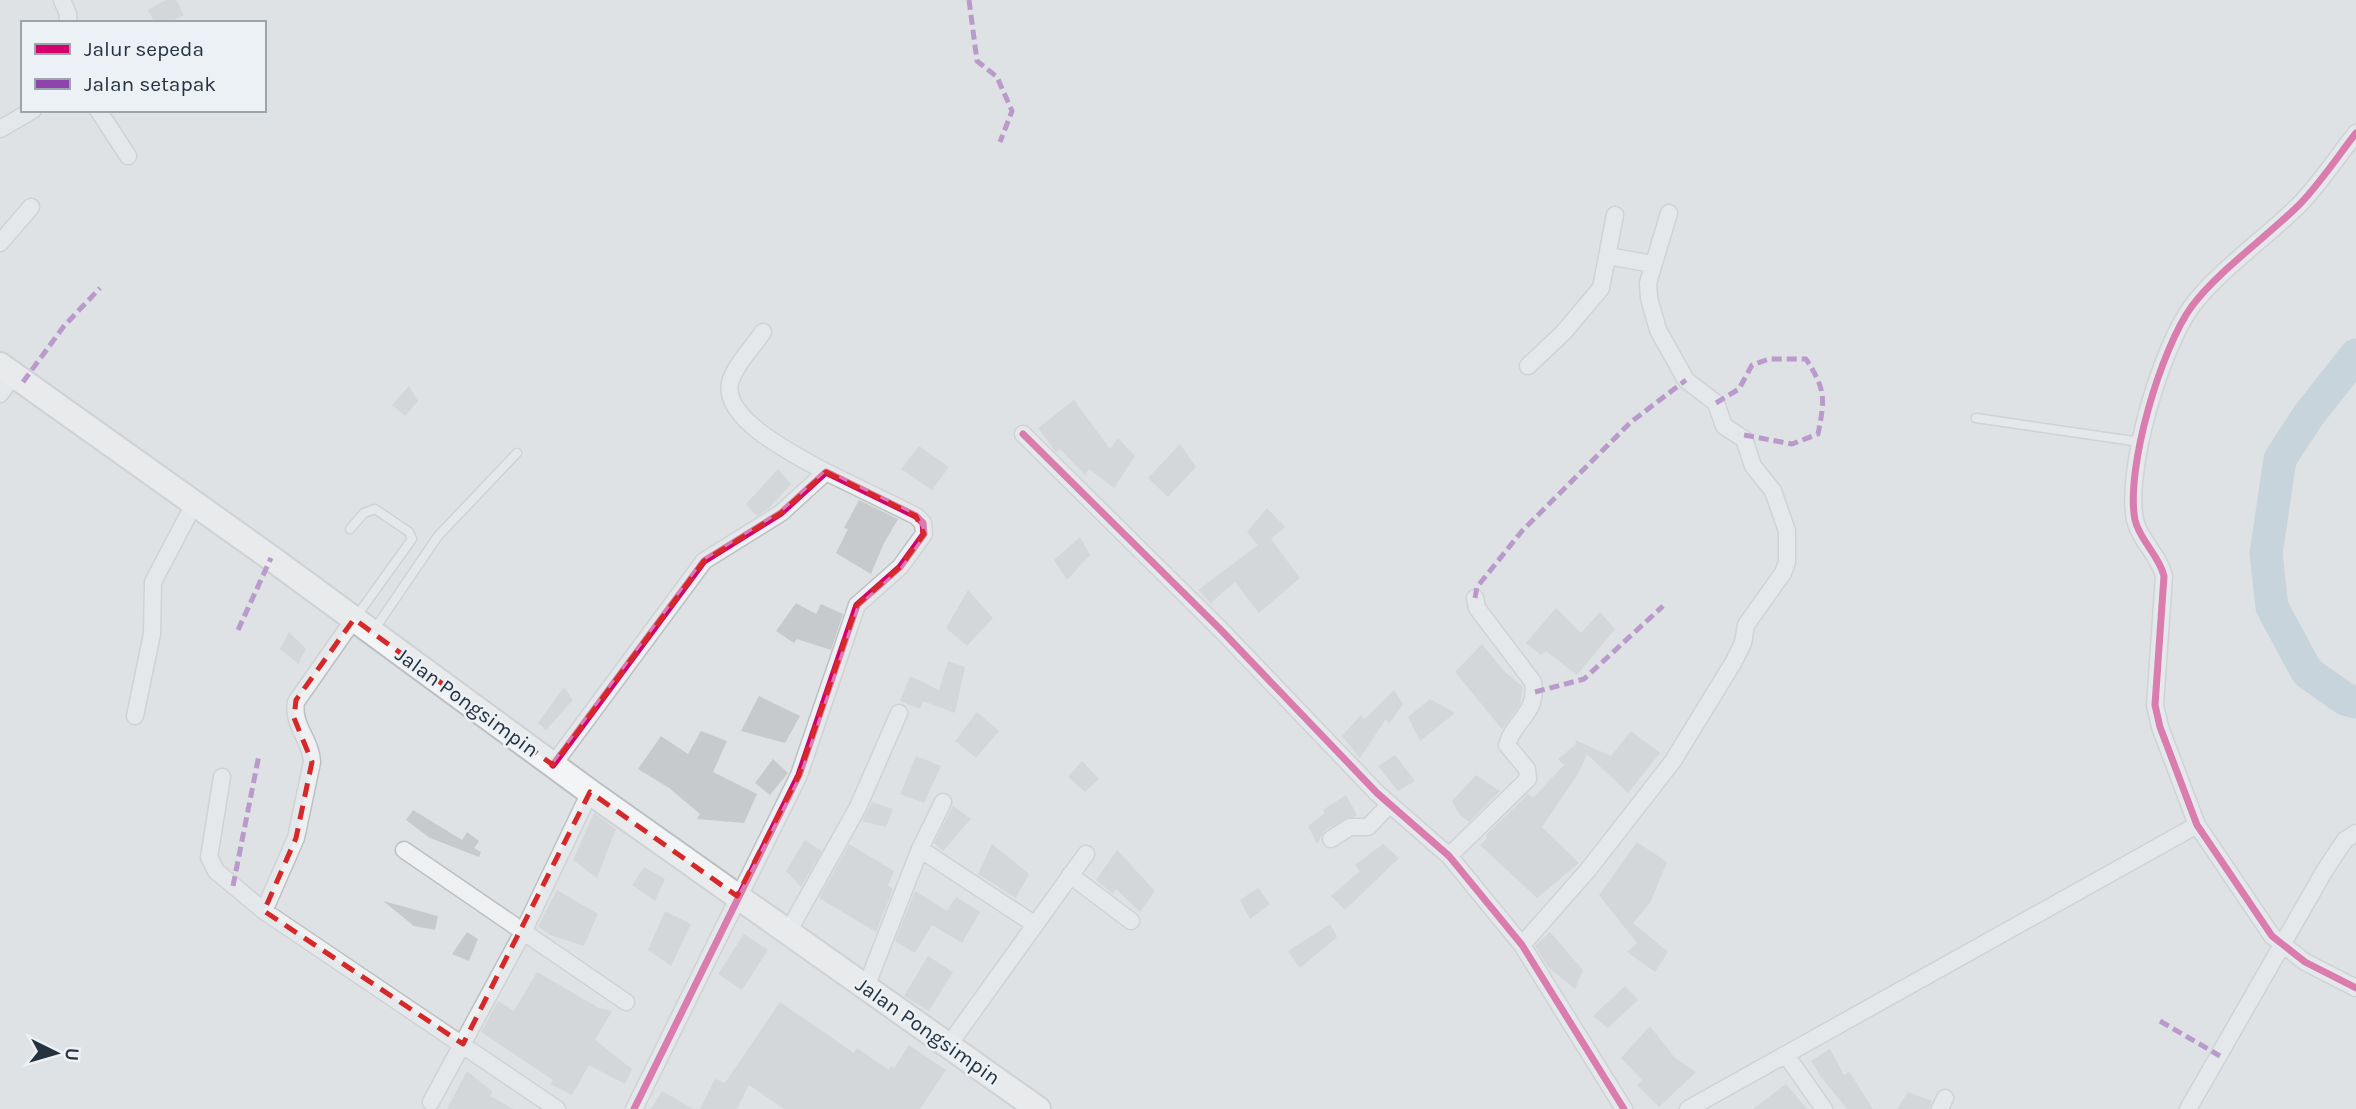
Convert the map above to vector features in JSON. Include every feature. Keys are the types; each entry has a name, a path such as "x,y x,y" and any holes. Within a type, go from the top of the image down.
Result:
{"main road":[{"name":"Jalan Pongsimpin","path":"5,378 363,626 590,792 1038,1109"}],"street":[{"path":"62,0 68,21"},
{"path":"0,130 30,112"},
{"path":"99,112 128,156"},
{"path":"2356,133 2302,202 2192,306 2171,345 2140,442 2134,485 2136,521 2157,556 2164,576 2155,705 2160,727 2197,825 2220,863 2281,946 2305,962 2356,988"},
{"path":"0,243 31,207"},
{"path":"1522,945 1588,870 1673,761 1733,663 1743,643 1746,625 1783,573 1787,562 1787,531 1773,491 1752,463 1744,439 1724,426 1716,403 1686,380 1658,330 1648,298 1648,283 1669,213"},
{"path":"1528,366 1563,333 1601,288 1615,215"},
{"path":"1608,256 1653,264"},
{"path":"635,1109 737,896 799,775 857,605 900,567 924,534 923,523 916,516 826,472 779,445 732,405 729,392 732,379 763,332"},
{"path":"1023,433 1390,804 1448,856 1522,945 1625,1109"},
{"path":"553,765 704,561 781,513 826,472"},
{"path":"135,716 152,635 153,582 193,506"},
{"path":"1448,856 1528,777 1527,769 1507,745 1530,710 1535,692 1533,682 1478,608 1475,598"},
{"path":"264,911 296,838 312,762 311,751 294,718 296,702 363,626"},
{"path":"789,932 858,807 899,713"},
{"path":"222,777 209,862 264,911 557,1109"},
{"path":"431,1102 523,932 590,792"},
{"path":"866,987 920,849 943,802"},
{"path":"1331,839 1350,827 1368,827 1390,804"},
{"path":"1688,1109 2197,825"},
{"path":"2189,1109 2345,839 2356,833"},
{"path":"920,849 1034,924"},
{"path":"404,850 626,1002"},
{"path":"948,1046 1086,854"},
{"path":"1070,875 1131,922"},
{"path":"1786,1055 1824,1109"}],"lane":[{"path":"1976,418 2140,442"},
{"path":"363,626 438,536 517,453"},
{"path":"350,529 364,513 375,509 409,532 412,539 363,626"}],"highlighted area":[{"path":"826,472 916,516 924,534 900,567 857,605 799,775 737,896 590,792 463,1044 264,911 296,838 312,762 294,718 296,700 354,619 553,765 704,561 781,513"}],"building":[{"path":"166,0 176,0 184,15 172,21 154,21 148,10"},
{"path":"409,386 418,401 405,416 392,405"},
{"path":"1074,400 1110,449 1118,438 1135,456 1114,488 1089,469 1085,475 1060,449 1056,452 1038,428"},
{"path":"1180,444 1196,467 1168,497 1148,478"},
{"path":"919,446 949,467 932,490 901,469"},
{"path":"778,469 791,484 768,509 757,516 746,504"},
{"path":"859,500 898,519 871,574 836,553 848,529 844,528"},
{"path":"1267,508 1285,527 1271,539 1300,578 1259,613 1235,582 1211,603 1198,590 1258,545 1247,532"},
{"path":"1080,537 1090,555 1067,580 1054,560"},
{"path":"968,590 993,618 967,646 946,628"},
{"path":"796,603 816,614 821,604 843,614 831,650 797,639 794,643 776,631"},
{"path":"1556,608 1581,633 1600,612 1615,629 1577,675 1546,651 1541,655 1526,643"},
{"path":"289,632 306,649 298,664 280,649"},
{"path":"1482,644 1505,672 1523,687 1520,705 1502,729 1455,672"},
{"path":"948,661 965,667 955,713 923,701 920,709 900,701 910,676 939,690"},
{"path":"564,687 573,700 546,730 538,723"},
{"path":"1394,690 1403,704 1389,724 1386,719 1360,758 1342,736 1361,715 1364,720"},
{"path":"759,696 800,716 785,743 741,731"},
{"path":"1430,699 1455,713 1420,741 1408,717"},
{"path":"977,712 999,731 976,758 955,741"},
{"path":"701,731 727,741 713,772 757,794 744,823 697,819 700,814 669,788 638,769 661,736 688,754"},
{"path":"1631,731 1660,753 1628,793 1587,754 1578,774 1542,827 1579,863 1537,898 1480,845 1487,838 1485,836 1528,794 1533,798 1564,765 1558,759 1576,744 1575,740 1611,756"},
{"path":"1395,755 1415,781 1398,791 1378,766"},
{"path":"916,756 941,766 924,803 900,794"},
{"path":"773,759 788,773 770,795 755,783"},
{"path":"1082,761 1099,779 1085,792 1068,777"},
{"path":"1476,775 1500,791 1469,822 1459,814 1452,801"},
{"path":"1346,795 1357,815 1325,830 1317,844 1308,826 1325,813 1323,810"},
{"path":"872,802 893,809 886,827 862,821"},
{"path":"953,806 971,819 943,851 934,843"},
{"path":"413,810 462,840 467,832 479,841 474,848 481,852 479,857 430,838 406,820"},
{"path":"594,813 616,829 597,878 573,860"},
{"path":"805,840 822,851 801,887 786,871"},
{"path":"1637,842 1667,862 1650,903 1633,923 1668,952 1655,972 1627,952 1637,943 1599,895"},
{"path":"849,844 894,871 888,886 893,889 876,932 819,898"},
{"path":"992,844 1029,874 1016,898 978,874"},
{"path":"1383,844 1399,858 1345,910 1331,896 1360,871 1355,865"},
{"path":"1117,850 1155,891 1140,912 1116,889 1113,894 1096,880"},
{"path":"644,867 665,879 655,901 632,885"},
{"path":"1258,888 1270,904 1250,919 1240,900"},
{"path":"557,890 598,914 584,946 550,935 538,926"},
{"path":"915,891 947,911 956,897 980,912 962,943 932,925 915,953 895,941"},
{"path":"383,901 438,916 435,930 414,926"},
{"path":"665,911 691,924 671,966 648,950"},
{"path":"1330,924 1337,937 1300,968 1288,951"},
{"path":"467,932 478,939 469,961 452,954"},
{"path":"1550,932 1583,970 1575,989 1548,967 1535,946"},
{"path":"744,934 768,950 742,990 718,974"},
{"path":"928,956 953,972 929,1011 904,996"},
{"path":"537,972 599,1008 612,1011 595,1040 632,1069 625,1084 589,1065 572,1095 550,1084 553,1080 481,1032 498,1001 514,1011"},
{"path":"1625,986 1638,1000 1608,1028 1593,1016"},
{"path":"780,1002 854,1053 857,1048 889,1070 891,1066 894,1068 909,1045 946,1070 920,1109 784,1109 749,1085 737,1109 700,1109 715,1079 725,1083"},
{"path":"1650,1026 1675,1058 1696,1072 1659,1107 1637,1085 1642,1080 1621,1058"},
{"path":"1830,1049 1844,1075 1849,1071 1873,1109 1847,1109 1821,1077 1811,1061"},
{"path":"467,1071 493,1092 490,1096 513,1109 447,1109"},
{"path":"1786,1084 1807,1109 1753,1109"},
{"path":"662,1091 693,1109 651,1109"},
{"path":"1908,1092 1932,1101 1930,1109 1897,1109"}],"waterway":[{"path":"2356,355 2308,416 2280,459 2266,554 2272,607 2307,672 2345,699 2356,702"}],"marked path":[{"path":"969,0 977,61 997,77 1012,111 1000,142"},
{"path":"23,382 64,326 100,288"},
{"path":"1716,403 1739,389 1752,365 1769,359 1806,359 1822,395 1818,434 1792,444 1739,434"},
{"path":"1475,598 1477,587 1522,531 1631,422 1686,380"},
{"path":"238,630 271,558"},
{"path":"1535,692 1584,679 1663,606"},
{"path":"233,886 259,755"},
{"path":"2160,1021 2220,1056"}],"cycle path":[{"path":"2356,133 2300,204 2215,280 2192,306 2180,325 2148,410 2140,441 2133,498 2137,528 2162,568 2164,576 2155,705 2160,727 2197,825 2272,936 2305,962 2356,988"},
{"path":"1023,434 1220,629 1377,793 1449,856 1522,945 1624,1109"},
{"path":"553,765 704,561 781,513 826,472 916,516 923,523 924,534 900,567 857,605 799,775 634,1109"}]}
